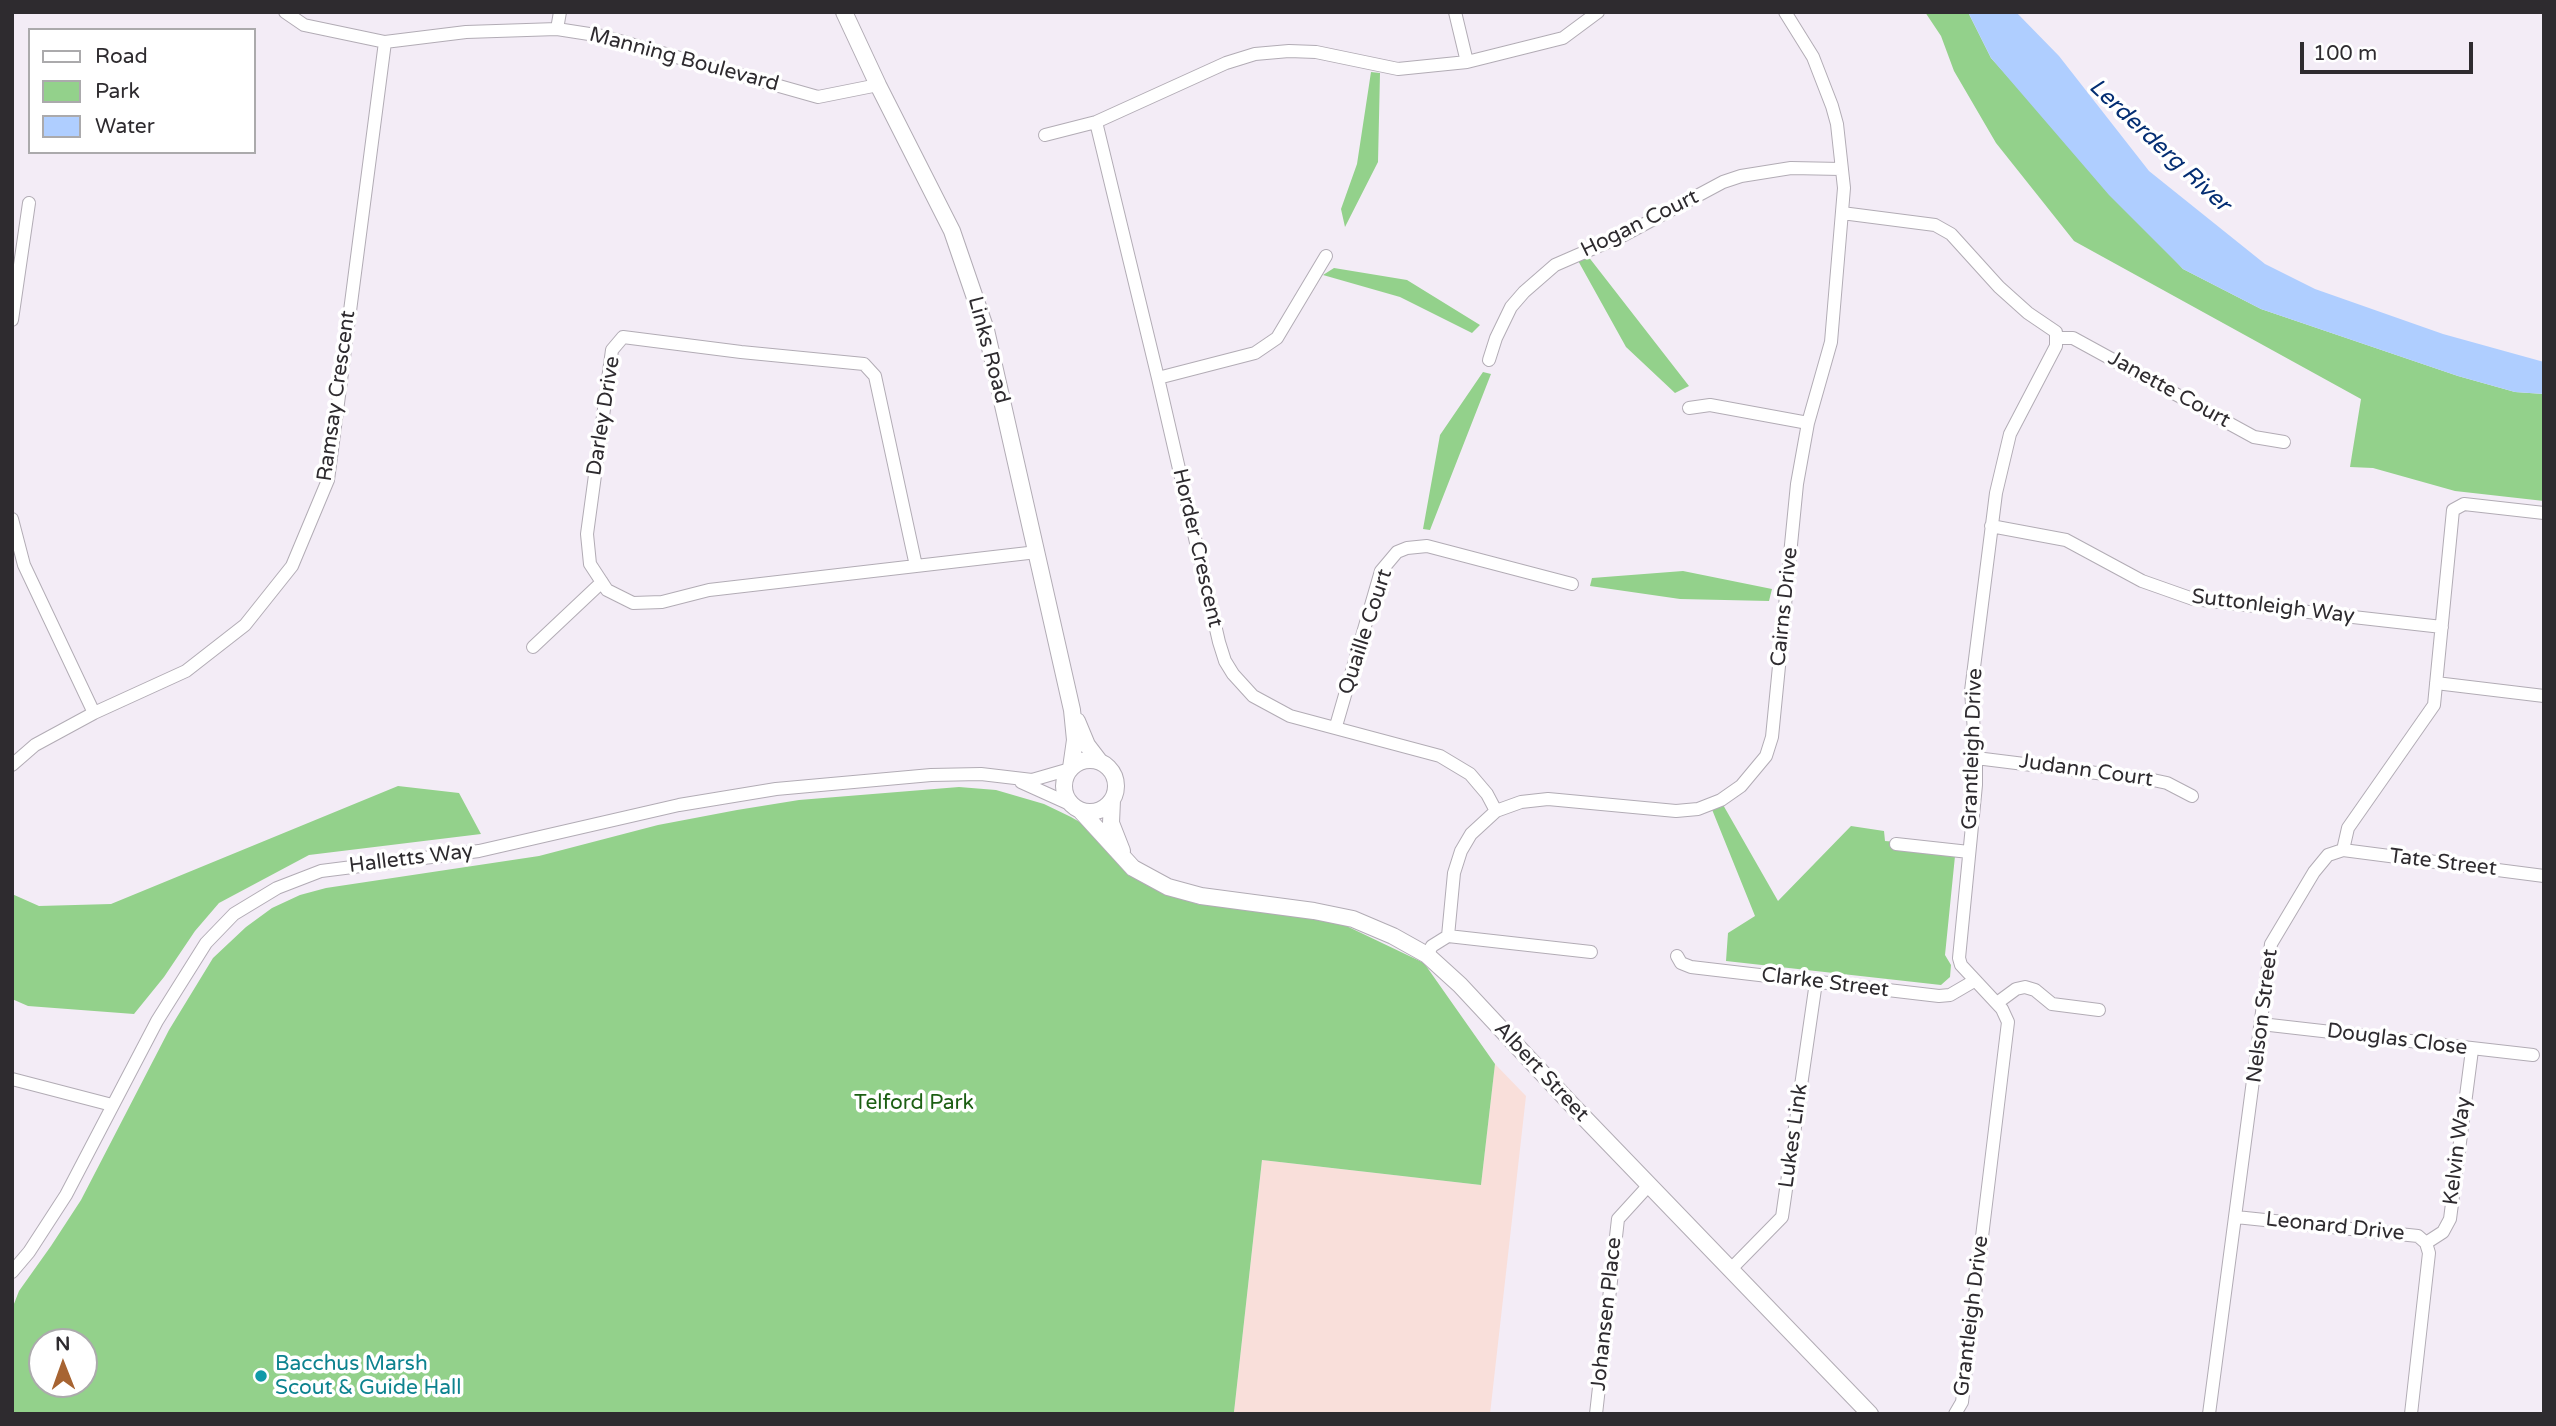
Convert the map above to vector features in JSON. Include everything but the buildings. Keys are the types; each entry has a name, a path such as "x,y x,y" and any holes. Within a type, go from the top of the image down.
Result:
{"street":[{"name":"Manning Boulevard","path":"285,12 304,25 386,42 466,32 557,29 602,36 818,97 878,85"},
{"path":"557,29 560,12"},
{"name":"Links Road","path":"844,12 957,243 986,330 1072,710 1074,740 1071,769"},
{"path":"1455,12 1468,62"},
{"path":"1045,135 1096,122 1226,62 1255,54 1316,52 1398,69 1468,62 1563,38 1598,12"},
{"name":"Cairns Drive","path":"1448,936 1454,873 1461,851 1471,834 1496,811 1521,802 1548,799 1676,811 1698,809 1721,800 1741,786 1766,756 1772,737 1797,484 1808,422 1831,342 1844,188 1837,124 1832,106 1813,57 1785,12"},
{"name":"Ramsay Crescent","path":"12,765 35,744 94,713 186,671 244,625 292,566 328,480 386,42"},
{"name":"Horder Crescent","path":"1096,122 1219,642 1233,674 1253,696 1290,716 1336,726 1440,756 1470,774 1496,811"},
{"name":"Hogan Court","path":"1489,359 1511,307 1531,285 1555,265 1624,235 1723,182 1741,176 1791,168 1841,169"},
{"path":"12,320 29,203"},
{"path":"1842,213 1934,225 1951,234 1999,287 2028,313 2056,332 2056,338"},
{"path":"1158,378 1255,353 1277,338 1326,256"},
{"name":"Darley Drive","path":"602,582 590,564 587,534 612,350 622,337 863,364 875,376 916,566"},
{"name":"Janette Court","path":"2056,338 2073,338 2254,437 2284,442"},
{"name":"Grantleigh Drive","path":"1955,1414 1962,1402 2008,1022 1997,1003 1974,981 1961,965 1959,958 1976,785 1971,691 1996,493 2010,434 2056,346 2056,338"},
{"path":"1689,408 1710,405 1808,422"},
{"path":"2343,850 2348,828 2432,709 2451,516 2457,506 2464,504 2544,513"},
{"path":"12,519 24,565 94,713"},
{"name":"Suttonleigh Way","path":"1991,526 2066,540 2143,581 2193,599 2442,627"},
{"name":"Quaille Court","path":"1336,726 1381,571 1397,552 1427,546 1572,584"},
{"path":"533,647 602,582 607,590 633,603 662,602 709,590 1037,552"},
{"path":"2436,683 2544,696"},
{"name":"Links Road","path":"1072,710 1087,745 1100,762"},
{"name":"Judann Court","path":"1976,758 2153,780 2167,783 2192,796"},
{"path":"1112,800 1098,811 1076,808 1064,789 1066,775 1082,761 1100,762 1111,771 1116,781 1111,823 1118,846 1133,868"},
{"name":"Halletts Way","path":"12,1272 66,1195 157,1021 206,943 234,914 277,888 321,871 479,851 678,805 776,789 931,775 981,774 1014,779 1049,777 1071,769"},
{"name":"Halletts Way","path":"1014,779 1076,808"},
{"name":"Albert Street","path":"1076,808 1133,868 1168,887 1201,896 1353,919 1393,936 1427,955 1460,985 1870,1414"},
{"path":"1896,844 1969,852"},
{"name":"Tate Street","path":"2343,850 2544,876"},
{"name":"Nelson Street","path":"2209,1414 2273,939 2314,872 2328,855 2343,850"},
{"path":"1427,955 1432,946 1448,936 1591,952"},
{"name":"Clarke Street","path":"1677,956 1681,963 1691,967 1945,996 1974,981"},
{"name":"Lukes Link","path":"1730,1270 1782,1217 1816,982"},
{"path":"1997,1003 2016,989 2025,987 2035,990 2052,1004 2099,1010"},
{"name":"Douglas Close","path":"2261,1024 2533,1055"},
{"name":"Kelvin Way","path":"2426,1242 2443,1232 2450,1219 2472,1049"},
{"path":"12,1079 112,1105"},
{"name":"Johansen Place","path":"1596,1414 1618,1219 1649,1185"},
{"name":"Leonard Drive","path":"2236,1217 2418,1236 2426,1242 2429,1253 2412,1414"}],"shaded area":[{"path":"1495,1064 1526,1096 1490,1414 1234,1412 1262,1160 1481,1185"}],"green space":[{"path":"1925,12 1968,12 1991,58 2183,269 2261,309 2458,376 2515,392 2544,394 2544,501 2455,491 2373,468 2350,467 2361,399 2074,241 1996,143 1954,71 1941,36"},
{"path":"1371,72 1380,73 1378,162 1345,227 1341,209 1357,164"},
{"path":"1584,251 1689,386 1675,393 1626,347 1576,257"},
{"path":"1334,268 1407,280 1480,325 1472,333 1400,297 1323,275"},
{"path":"1483,372 1491,374 1430,530 1423,529 1440,435"},
{"path":"1683,571 1772,589 1769,601 1680,599 1590,586 1592,578"},
{"path":"398,786 459,793 481,834 309,855 219,903 134,1014 28,1006 12,999 12,894 39,906 111,904"},
{"name":"Telford Park","path":"959,787 996,790 1044,804 1071,817 1090,828 1128,875 1197,904 1336,921 1424,963 1495,1064 1481,1185 1262,1160 1234,1412 1248,1414 12,1414 12,1309 19,1291 81,1200 169,1030 213,958 246,927 272,908 300,895 326,888 539,856 658,825 799,800"},
{"path":"1722,803 1778,901 1851,826 1884,831 1885,841 1943,846 1955,856 1945,955 1951,965 1950,977 1941,985 1726,961 1728,933 1755,916 1711,807"}],"water":[{"path":"1968,12 2016,12 2059,56 2149,171 2265,264 2315,289 2443,334 2544,362 2544,394 2515,392 2458,376 2261,309 2183,269 2109,195 1991,58"}],"place":[{"name":"Bacchus Marsh Scout & Guide Hall","path":"261,1376"}],"water label":[{"name":"Lerderderg River","path":"2159,146"}]}
